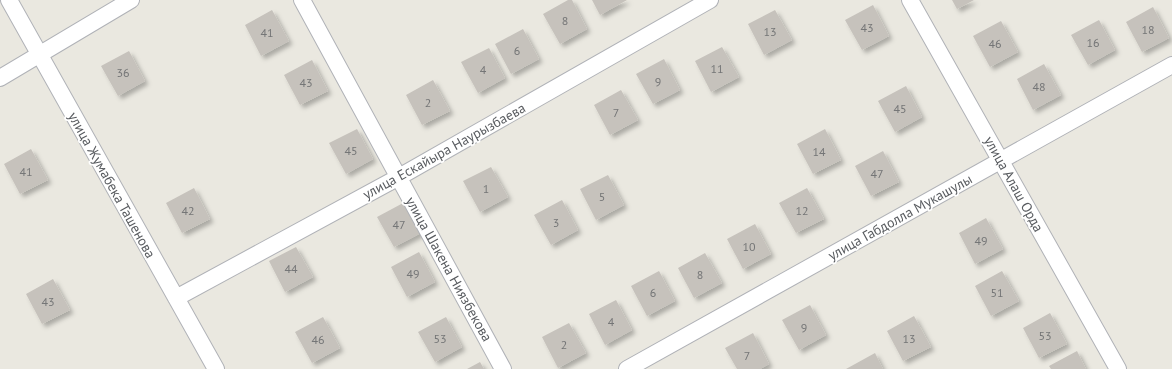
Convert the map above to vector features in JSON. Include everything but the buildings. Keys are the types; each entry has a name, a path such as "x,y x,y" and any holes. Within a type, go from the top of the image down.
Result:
{"street":[{"name":"улица Жумабека Ташенова","path":"9,0 216,369"},
{"path":"0,78 131,0"},
{"name":"улица Шакена Ниязбекова","path":"302,0 503,369"},
{"name":"улица Ескайыра Наурызбаева","path":"176,298 399,177 710,0"},
{"name":"улица Алаш Орда","path":"910,0 1118,369"},
{"name":"улица Габдолла Мукашулы","path":"627,369 1172,65"}]}
